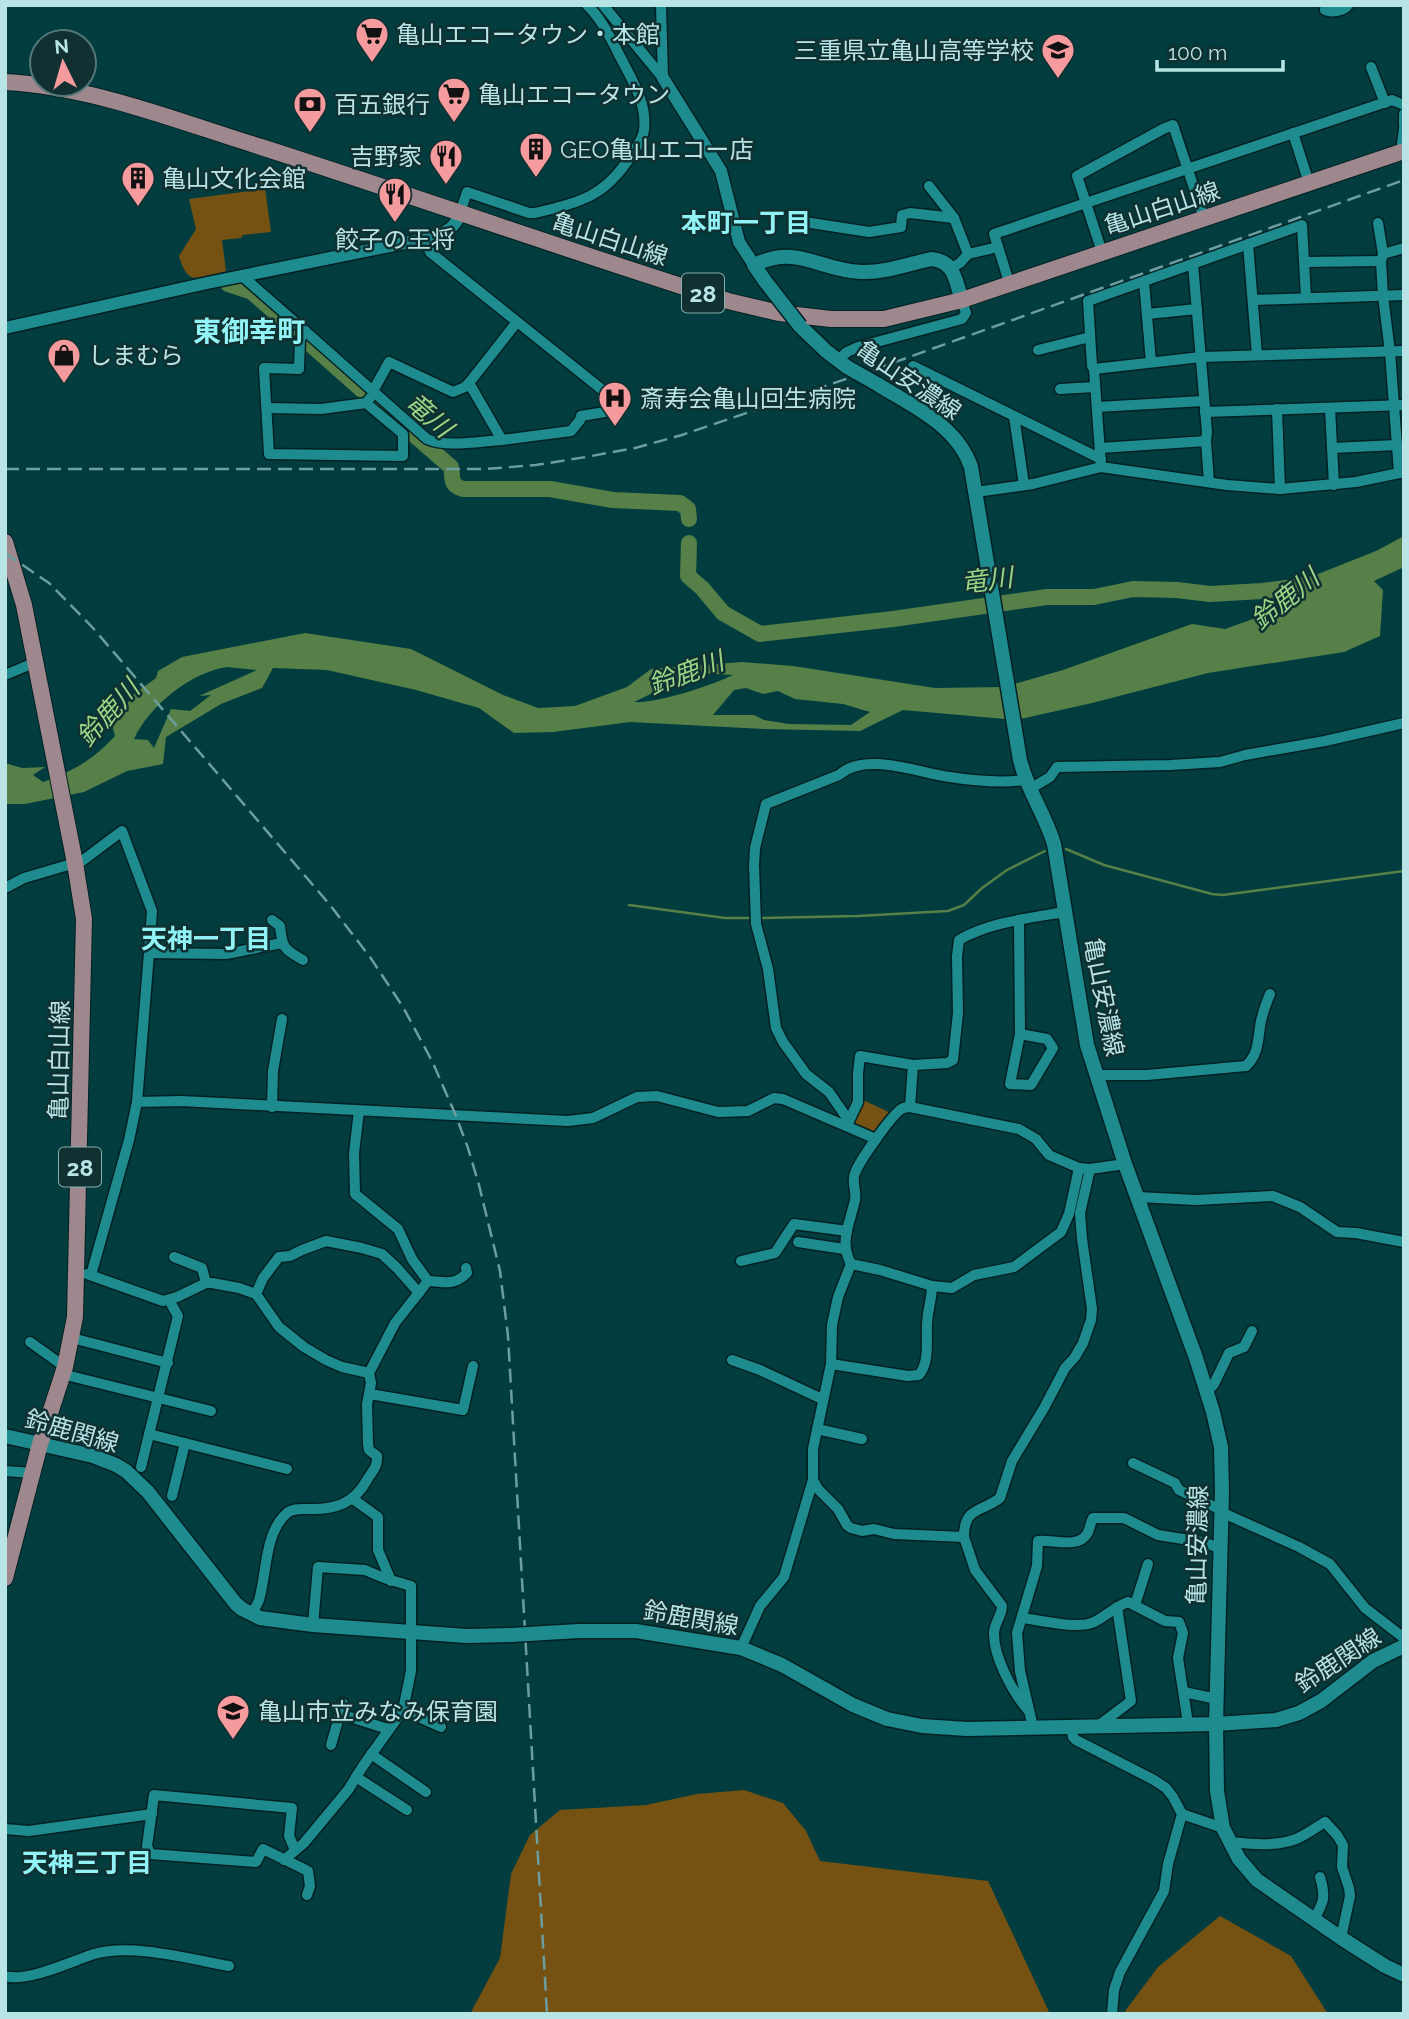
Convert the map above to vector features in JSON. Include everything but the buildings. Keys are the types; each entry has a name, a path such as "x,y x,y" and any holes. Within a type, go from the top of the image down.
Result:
{"main road":[{"name":"亀山白山線","path":"5,82 50,86 106,98 728,301 779,313 831,319 884,319 962,300 1402,151"},
{"path":"754,265 778,256 797,257 860,272 881,270 931,258 943,261 951,268 962,300"},
{"name":"亀山安濃線","path":"754,265 800,326 843,363 937,422 951,435 968,458 977,495 1020,760 1054,844 1083,1026 1125,1164 1217,1424 1221,1447 1221,1511 1216,1724 1217,1791 1223,1828 1239,1859 1257,1880 1342,1938 1404,1975"},
{"name":"亀山白山線","path":"5,542 24,605 84,919 84,1273 64,1370 40,1444 5,1578"},
{"name":"鈴鹿関線","path":"5,1436 106,1461 133,1476 236,1604 260,1618 313,1625 467,1636 636,1631 741,1648 782,1665 853,1705 887,1719 922,1726 954,1729 1032,1720 1071,1726 1216,1724 1276,1720 1299,1713 1321,1701 1373,1661 1404,1646"}],"street":[{"path":"5,328 425,239 450,230 458,221 467,192 529,213 577,202 594,195 614,180 641,140 645,128 643,106 637,88 608,33 587,5"},
{"path":"603,5 663,78 721,171 739,242 754,265"},
{"path":"661,5 663,78"},
{"path":"1326,5 1325,10 1328,12 1344,10 1348,5"},
{"path":"1371,67 1385,103"},
{"path":"1009,282 993,234 1392,100 1404,105"},
{"path":"1402,151 1404,114"},
{"path":"1102,252 1077,176 1173,125 1203,218"},
{"path":"1293,133 1308,183"},
{"path":"929,186 954,218 968,254"},
{"path":"798,221 869,232 901,227 902,215 910,213 954,218"},
{"path":"913,366 1101,458 1209,482 1280,489 1334,485 1401,472 1399,405 1383,296 1378,223"},
{"path":"1101,458 1088,301 1302,225 1306,298"},
{"path":"242,276 427,439 435,442 502,439 571,431 581,416 611,411 616,404 615,400 430,252 425,239"},
{"path":"1248,244 1257,355"},
{"path":"951,268 968,254 998,247"},
{"path":"1305,262 1382,258 1404,248"},
{"path":"1193,264 1209,482"},
{"path":"1144,282 1151,362"},
{"path":"1253,300 1404,295"},
{"path":"843,363 847,352 858,346 962,319 966,313 962,300"},
{"path":"1147,314 1197,309"},
{"path":"267,408 321,409 366,403 389,362 453,392 469,383 517,322"},
{"path":"305,331 300,339 299,369 264,368 269,454 403,456 403,435 366,403"},
{"path":"1038,350 1090,337"},
{"path":"1094,369 1201,356 1404,351"},
{"path":"469,383 502,439"},
{"path":"1060,389 1095,387"},
{"path":"1097,407 1204,406 1277,409 1399,405"},
{"path":"1330,408 1334,485"},
{"path":"1277,409 1280,489"},
{"path":"1014,416 1024,485"},
{"path":"977,495 1082,473 1101,458 1206,441"},
{"path":"1332,448 1399,446"},
{"path":"5,675 36,665"},
{"path":"848,1123 829,1092 806,1074 776,1028 768,969 756,919 755,848 766,804 848,769 876,764 969,780 1028,784 1054,773 1057,767 1220,762 1404,723"},
{"path":"5,888 24,878 74,860 82,861 122,831 152,911 137,1102 129,1140 84,1273 157,1300 169,1300 206,1283 226,1285 256,1294 279,1327 304,1347 334,1363 369,1373"},
{"path":"848,1123 858,1102 860,1056 913,1065 947,1063 953,1060 958,1013 959,940 972,933 1019,920 1065,912"},
{"path":"272,920 280,926 285,949 303,960"},
{"path":"1019,920 1020,1034 1010,1084 1031,1085 1052,1048 1047,1039 1020,1034"},
{"path":"149,953 226,954 282,943"},
{"path":"1096,1075 1147,1075 1246,1066 1251,1062 1258,1046 1261,1019 1269,994"},
{"path":"272,1107 273,1071 282,1019"},
{"path":"910,1107 913,1065"},
{"path":"137,1102 181,1101 568,1121 593,1118 637,1097 657,1096 718,1112 747,1111 774,1098 848,1123 876,1139"},
{"path":"741,1648 760,1606 784,1577 813,1480 812,1455 831,1364 832,1325 838,1297 851,1264 844,1249 855,1197 854,1175 876,1139 900,1110 910,1107 1019,1129 1036,1139 1049,1155 1085,1168 1125,1164"},
{"path":"359,1111 354,1153 355,1194 398,1229 412,1259 428,1281 451,1283 464,1276 467,1273 466,1268"},
{"path":"851,1264 882,1270 932,1286 952,1288 974,1275 1013,1267 1055,1238 1066,1224 1085,1168"},
{"path":"1032,1720 1014,1692 998,1654 994,1630 1002,1606 975,1570 964,1537 964,1523 968,1516 1000,1498 1012,1461 1065,1368 1083,1343 1091,1320 1092,1309 1080,1213 1085,1168"},
{"path":"1138,1197 1196,1199 1273,1196 1300,1207 1337,1232 1404,1242"},
{"path":"741,1261 775,1254 794,1224 847,1231"},
{"path":"256,1294 263,1278 279,1257 290,1256 326,1241 382,1254 419,1293"},
{"path":"798,1242 844,1249"},
{"path":"174,1257 202,1268 206,1283"},
{"path":"251,1615 259,1602 274,1534 286,1514 293,1510 333,1508 353,1499 376,1467 377,1456 369,1450 368,1444 369,1373 395,1323 428,1281"},
{"path":"831,1364 908,1376 919,1375 924,1367 928,1343 927,1326 932,1286"},
{"path":"141,1467 178,1315 169,1300"},
{"path":"1207,1392 1214,1384 1229,1353 1244,1347 1252,1331"},
{"path":"72,1338 168,1363"},
{"path":"30,1342 64,1370 211,1411"},
{"path":"732,1360 822,1399"},
{"path":"370,1394 463,1409 472,1366"},
{"path":"817,1429 862,1439"},
{"path":"149,1434 287,1469"},
{"path":"172,1496 185,1443"},
{"path":"1133,1463 1175,1483 1179,1490 1330,1564 1365,1608 1404,1638"},
{"path":"5,1471 33,1473"},
{"path":"813,1480 851,1528 862,1531 874,1529 894,1534 964,1537"},
{"path":"353,1499 378,1517 379,1549 391,1581"},
{"path":"1032,1720 1020,1671 1017,1633 1037,1566 1038,1542 1071,1542 1085,1538 1093,1518 1124,1518 1158,1535 1202,1542 1220,1548"},
{"path":"1135,1605 1148,1564"},
{"path":"284,1860 304,1843 330,1813 402,1710 411,1671 411,1586 365,1570 318,1567 313,1625"},
{"path":"1022,1618 1085,1625 1128,1602 1165,1621 1179,1622 1183,1633 1178,1658 1180,1684 1184,1692 1187,1717"},
{"path":"1098,1726 1131,1701 1117,1607"},
{"path":"1184,1692 1217,1699"},
{"path":"331,1745 342,1709 388,1729"},
{"path":"402,1710 441,1727"},
{"path":"1071,1726 1076,1740 1166,1788 1182,1814 1223,1828"},
{"path":"371,1754 426,1792"},
{"path":"356,1777 407,1810"},
{"path":"295,1850 289,1836 292,1808 154,1795 147,1846 150,1854 256,1862 263,1849 308,1871 310,1886 307,1895"},
{"path":"5,1829 29,1830 152,1814"},
{"path":"1112,2014 1114,1990 1121,1972 1164,1891 1168,1864 1182,1814"},
{"path":"1229,1842 1254,1844 1287,1841 1325,1822 1343,1845 1342,1867 1350,1896 1342,1938"},
{"path":"1314,1919 1324,1902 1320,1877"},
{"path":"5,1976 24,1977 93,1954 115,1950 229,1966"}],"shaded area":[{"path":"264,180 271,232 222,240 226,271 202,278 191,277 186,273 179,256 196,229 189,199 250,191"},
{"path":"1404,536 1404,567 1374,581 1383,590 1380,636 1344,652 1208,673 1016,720 903,710 860,731 630,722 553,732 514,733 479,708 416,690 327,670 273,668 262,688 221,704 166,737 163,764 127,771 84,792 25,804 5,804 5,763 22,768 45,767 33,775 43,782 82,764 115,736 112,725 134,694 156,678 158,671 182,657 305,633 411,649 503,695 538,708 575,706 627,687 651,669 742,662 793,666 935,688 1004,687 1063,670 1192,624 1225,629 1278,610 1313,576 1376,551","holes":["227,667 257,670 199,696 211,695 190,711 171,709 154,748 148,740 134,739 150,715 173,692 213,670","683,672 733,675 684,693 634,702 669,685","746,688 763,694 778,691 795,699 843,704 870,712 851,725 789,724 764,720 754,715 713,715 734,690"]},
{"path":"863,1100 893,1114 874,1134 853,1121"},
{"path":"744,1790 783,1803 806,1831 820,1861 988,1881 1050,2014 470,2014 500,1958 511,1874 530,1835 560,1810 646,1805 697,1794"},
{"path":"1220,1916 1291,1956 1328,2014 1123,2014 1158,1967"}],"waterway":[{"name":"竜川","path":"228,284 252,292 294,329"},
{"name":"竜川","path":"309,343 362,390"},
{"name":"竜川","path":"374,400 451,467"},
{"name":"竜川","path":"452,474 454,484 463,489 550,489 613,500 680,503 688,509 689,519"},
{"name":"竜川","path":"689,543 688,576 723,613 760,634 893,619 1047,597 1094,597 1133,589 1210,594 1324,583"},
{"path":"1066,849 1104,865 1223,895 1404,871"},
{"path":"761,918 948,911 964,905 1007,870 1045,851"},
{"path":"629,905 725,918 754,918"}],"railway":[{"path":"5,469 485,469 536,465 635,448 682,435 884,366 1404,180"},
{"path":"5,553 49,583 93,628 330,905 370,957 403,1007 433,1063 468,1148 500,1271 508,1336 547,2014"}],"place":[{"name":"亀山エコータウン・本館","path":"372,64"},
{"name":"三重県立亀山高等学校","path":"1058,80"},
{"name":"亀山エコータウン","path":"454,124"},
{"name":"百五銀行","path":"310,134"},
{"name":"GEO亀山エコー店","path":"536,179"},
{"name":"吉野家","path":"446,186"},
{"name":"亀山文化会館","path":"138,208"},
{"name":"餃子の王将","path":"395,224"},
{"name":"しまむら","path":"64,385"},
{"name":"斎寿会亀山回生病院","path":"615,428"},
{"name":"亀山市立みなみ保育園","path":"233,1741"}],"district":[{"name":"本町一丁目","path":"746,223"},
{"name":"東御幸町","path":"249,331"},
{"name":"天神一丁目","path":"206,939"},
{"name":"天神三丁目","path":"87,1863"}],"water label":[{"name":"鈴鹿川","path":"1285,599"},
{"name":"鈴鹿川","path":"686,673"},
{"name":"鈴鹿川","path":"108,713"}]}
